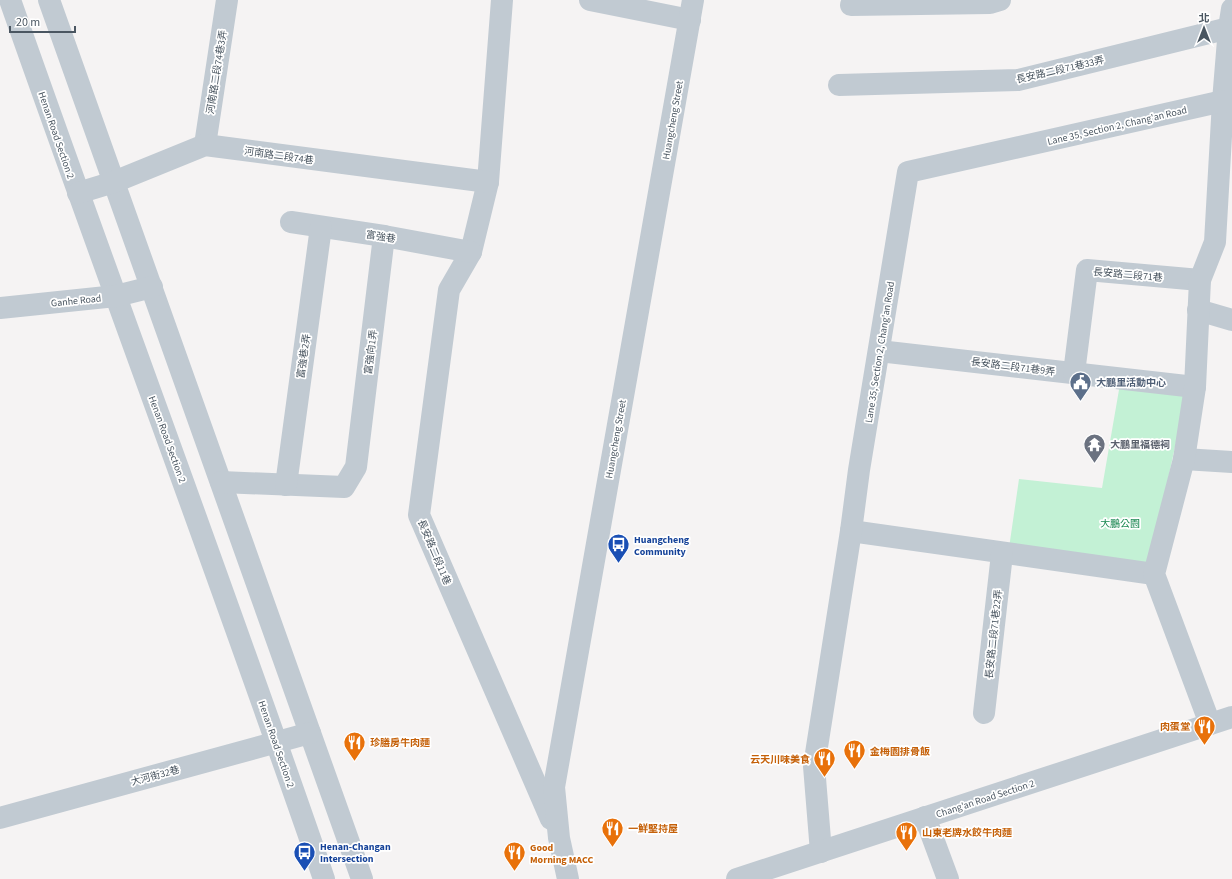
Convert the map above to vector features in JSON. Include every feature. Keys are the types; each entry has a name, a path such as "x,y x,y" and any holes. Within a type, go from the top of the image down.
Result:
{"street":[{"name":"Henan Road Section 2","path":"10,0 78,193 277,742 324,879"},
{"path":"49,0 362,879"},
{"name":"河南路二段74巷3弄","path":"205,145 227,0"},
{"name":"長安路二段11巷","path":"502,0 488,182 471,252 449,290 419,514 559,838"},
{"path":"590,0 691,10"},
{"path":"851,5 990,3 1000,0"},
{"name":"Huangcheng Street","path":"568,879 559,838 554,787 691,10"},
{"path":"1210,724 1154,574 1184,459 1194,387 1200,280 1224,244 1230,18"},
{"name":"長安路二段71巷33弄","path":"839,85 1018,80 1230,18"},
{"name":"Lane 35, Section 2, Chang'an Road","path":"820,852 814,766 851,531 859,470 908,172 1228,101"},
{"name":"河南路二段74巷","path":"78,193 114,182 205,145 488,182"},
{"name":"富強巷","path":"291,222 384,236 471,252"},
{"name":"富強巷2弄","path":"286,485 321,227"},
{"name":"富強向1弄","path":"286,485 344,488 356,467 384,236"},
{"name":"長安路二段71巷","path":"1074,373 1087,270 1200,280"},
{"name":"Ganhe Road","path":"0,308 116,296 152,287"},
{"path":"1198,310 1232,320"},
{"name":"長安路二段71巷9弄","path":"879,351 1194,387"},
{"path":"1184,459 1232,462"},
{"path":"221,482 286,485"},
{"path":"851,531 1002,554 1154,574"},
{"name":"長安路二段71巷22弄","path":"984,714 1002,554"},
{"name":"Chang’an Road Section 2","path":"737,879 1232,717"},
{"name":"大河街32巷","path":"0,818 310,733"},
{"path":"925,818 948,879"}],"green space":[{"name":"大鵬公園","path":"1120,384 1187,392 1149,566 1009,548 1019,479 1102,488"}],"place":[{"name":"大鵬里活動中心","path":"1080,402"},
{"name":"大鵬里福德祠","path":"1095,464"},
{"name":"Huangcheng Community","path":"619,564"},
{"name":"肉蛋堂","path":"1205,746"},
{"name":"珍膳房牛肉麵","path":"355,762"},
{"name":"金梅園排骨飯","path":"854,770"},
{"name":"云天川味美食","path":"825,778"},
{"name":"一鮮堅持屋","path":"613,848"},
{"name":"山東老牌水餃牛肉麵","path":"907,852"},
{"name":"Henan-Changan Intersection","path":"305,872"},
{"name":"Good Morning MACC","path":"515,872"}]}
